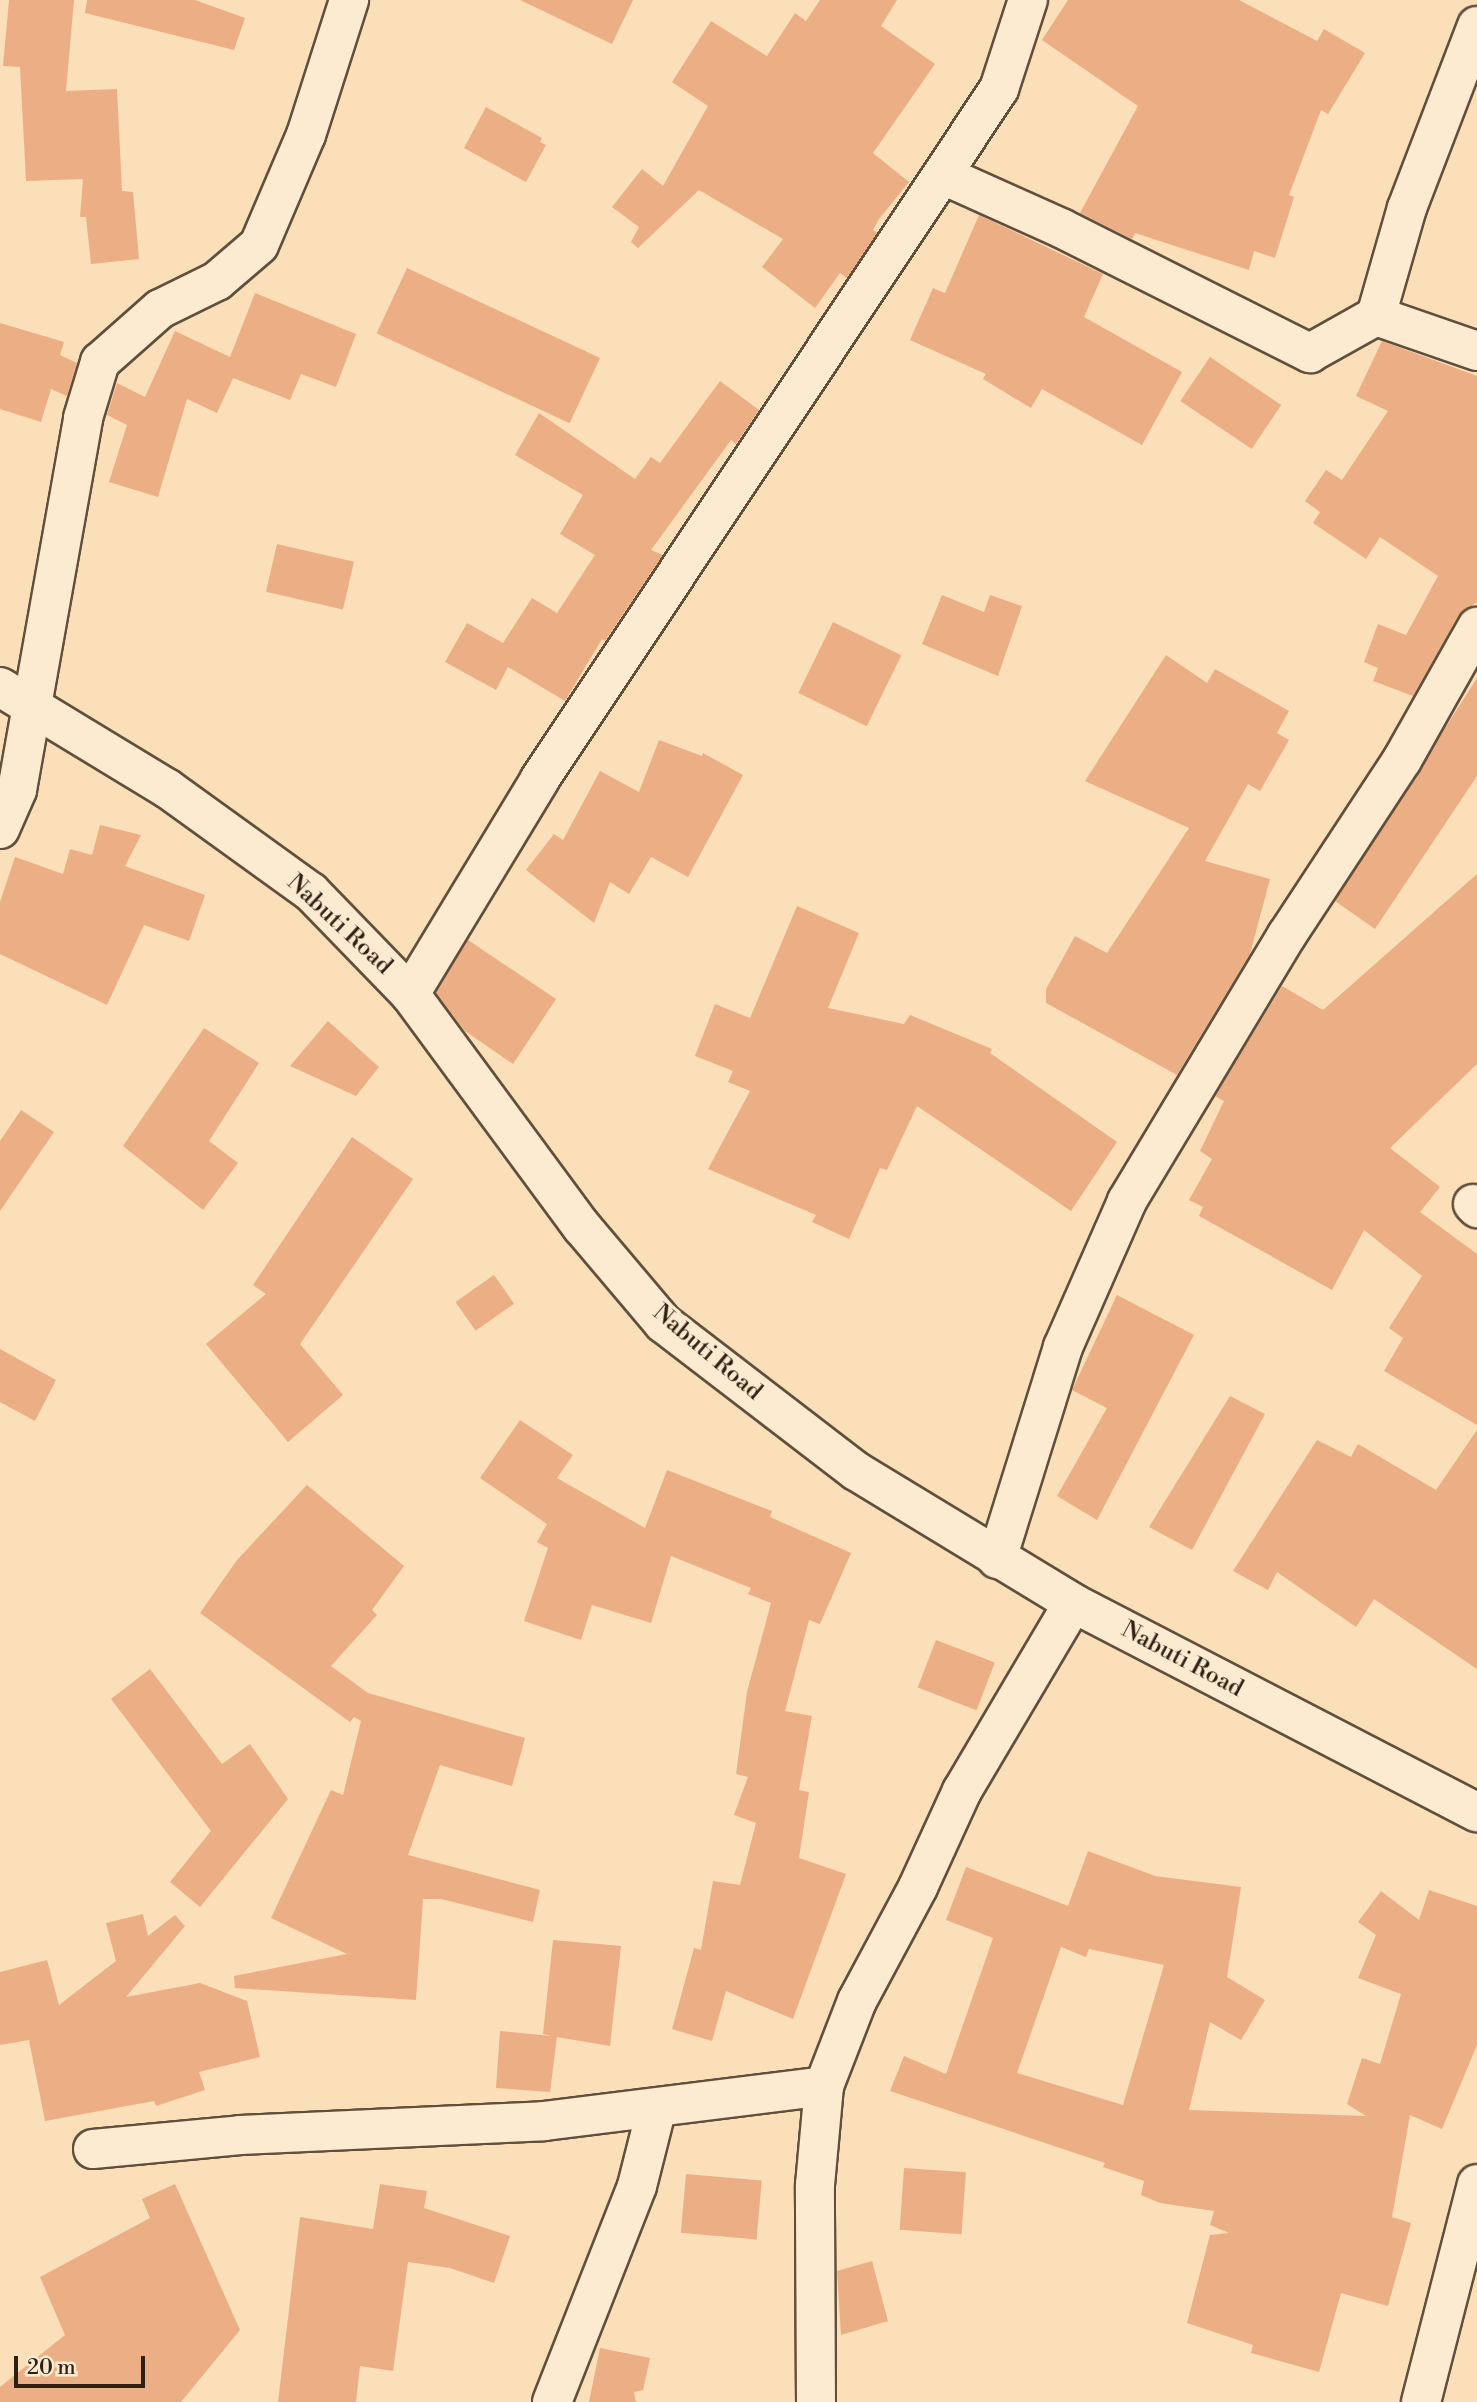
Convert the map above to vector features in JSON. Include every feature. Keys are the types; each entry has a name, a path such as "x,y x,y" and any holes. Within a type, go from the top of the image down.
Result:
{"street":[{"path":"0,829 17,790 83,418 100,362 159,309 217,281 259,244 306,135 349,0"},
{"path":"410,994 540,779 999,89 1028,0"},
{"path":"943,175 1061,228 1310,353 1376,316 1407,208 1477,26"},
{"path":"1376,316 1477,351"},
{"path":"998,1559 1063,1347 1128,1201 1287,935 1402,760 1477,627"},
{"name":"Nabuti Road","path":"0,687 168,789 311,892 410,994 582,1227 663,1323 856,1471 1073,1602 1477,1812"},
{"path":"816,2402 815,2185 824,2086 857,2001 918,1888 962,1791 1073,1602"},
{"path":"93,2149 240,2135 544,2121 824,2086"},
{"path":"552,2402 637,2186 657,2107"},
{"path":"1421,2402 1477,2184"}],"building":[{"path":"9,0 74,0 66,91 117,89 122,191 133,192 139,259 91,264 86,217 80,217 83,179 26,181 20,67 3,66"},
{"path":"87,0 195,0 245,18 234,50 85,13"},
{"path":"520,0 633,0 612,44"},
{"path":"820,0 897,0 881,26 935,64 873,153 909,182 879,219 873,230 877,233 847,278 840,273 815,308 762,267 783,239 699,190 638,248 631,242 639,227 612,207 642,169 663,186 708,106 672,82 711,21 767,56 795,13 806,21"},
{"path":"1068,0 1239,0 1317,41 1324,29 1365,53 1328,114 1321,110 1289,195 1294,197 1275,258 1254,251 1249,270 1135,233 1132,239 1080,213 1138,106 1042,40"},
{"path":"486,107 542,138 540,142 546,145 526,182 464,148"},
{"path":"979,215 1103,274 1084,317 1182,372 1142,445 1042,389 1031,408 983,379 986,374 910,340 933,288 945,293"},
{"path":"407,268 600,358 570,423 377,333"},
{"path":"255,293 356,334 336,387 301,374 290,400 233,378 217,413 187,399 158,497 109,482 127,425 107,415 117,383 145,397 175,331 230,357"},
{"path":"0,323 64,342 60,355 77,363 67,396 51,389 41,422 0,409"},
{"path":"1382,341 1477,376 1477,602 1458,616 1413,696 1373,681 1378,668 1364,662 1378,624 1406,635 1438,576 1380,537 1366,559 1313,523 1320,512 1305,501 1326,470 1342,480 1388,411 1356,396"},
{"path":"1210,357 1281,405 1252,449 1180,401"},
{"path":"720,381 759,410 736,444 731,440 651,550 663,555 605,641 602,639 565,701 508,667 496,690 445,662 467,623 503,643 532,598 557,613 595,555 560,534 583,495 515,455 539,413 635,479 651,457 660,463"},
{"path":"277,544 354,562 343,610 266,592"},
{"path":"942,595 984,612 990,595 1022,606 998,676 922,644"},
{"path":"833,622 901,655 867,726 798,693"},
{"path":"1166,655 1207,683 1215,669 1289,711 1277,733 1289,740 1260,791 1248,784 1205,861 1270,879 1250,954 1177,1075 1046,1003 1046,989 1075,936 1107,953 1189,828 1085,781"},
{"path":"1477,678 1477,776 1375,929 1335,901"},
{"path":"659,740 702,756 703,753 743,775 688,877 651,857 629,894 610,882 594,923 526,870 554,834 563,840 600,771 639,792"},
{"path":"100,825 141,835 125,866 205,895 189,941 144,925 107,1005 0,954 0,902 15,857 63,874 70,849 92,855"},
{"path":"1477,874 1477,1064 1390,1148 1440,1187 1420,1212 1477,1254 1477,1425 1384,1371 1403,1338 1389,1328 1422,1276 1364,1230 1332,1290 1199,1216 1203,1207 1189,1200 1212,1159 1200,1151 1224,1101 1215,1096 1282,986 1323,1010"},
{"path":"797,906 859,933 828,1008 904,1024 910,1015 992,1049 990,1053 1117,1142 1071,1211 917,1106 887,1170 880,1168 849,1239 812,1222 816,1215 708,1169 750,1091 728,1082 733,1071 695,1056 715,1004 750,1018"},
{"path":"468,940 556,999 513,1064 465,1031 436,993"},
{"path":"328,1021 379,1067 356,1096 290,1066"},
{"path":"204,1028 259,1063 209,1141 238,1163 203,1210 123,1146"},
{"path":"21,1110 54,1132 0,1211 0,1141"},
{"path":"352,1137 413,1179 300,1344 343,1395 288,1442 206,1344 266,1294 253,1285"},
{"path":"494,1275 514,1304 476,1331 455,1302"},
{"path":"1117,1295 1194,1335 1097,1520 1057,1496 1107,1408 1072,1390"},
{"path":"0,1349 56,1380 35,1421 0,1402"},
{"path":"1230,1396 1265,1414 1192,1550 1149,1527"},
{"path":"520,1420 573,1455 557,1478 645,1528 667,1470 772,1511 770,1517 851,1553 820,1624 809,1620 785,1711 812,1716 799,1790 809,1792 799,1858 846,1874 793,2019 726,1991 712,2041 672,2029 694,1948 701,1950 713,1881 740,1885 756,1823 734,1815 748,1777 736,1774 747,1692 771,1603 748,1594 751,1588 671,1556 651,1623 592,1605 581,1640 524,1621 548,1548 537,1542 547,1524 480,1478"},
{"path":"1477,1430 1477,1669 1374,1599 1356,1627 1277,1572 1268,1590 1233,1571 1317,1440 1351,1457 1358,1444 1436,1490"},
{"path":"307,1485 404,1566 372,1610 377,1615 331,1666 368,1693 525,1738 512,1786 440,1765 408,1855 540,1890 533,1922 441,1899 423,1899 416,2000 235,1988 234,1976 347,1954 271,1918 331,1790 343,1795 361,1721 354,1717 350,1722 200,1613 237,1560"},
{"path":"936,1640 995,1663 977,1710 918,1688"},
{"path":"150,1669 222,1764 250,1744 288,1799 200,1907 170,1882 211,1831 111,1699"},
{"path":"1088,1851 1155,1876 1241,1887 1227,1977 1265,2000 1241,2040 1210,2022 1189,2110 1366,2116 1347,2104 1362,2058 1380,2064 1401,1994 1358,1978 1376,1935 1358,1922 1381,1891 1419,1920 1429,1890 1477,1906 1477,2045 1442,2129 1410,2115 1392,2217 1411,2223 1388,2306 1341,2293 1319,2372 1251,2353 1253,2345 1187,2323 1210,2235 1229,2233 1210,2225 1214,2211 1160,2203 1141,2195 1144,2181 1103,2167 1105,2163 890,2091 904,2056 946,2074 993,1938 946,1920 966,1867 1068,1906","holes":["1061,1947 1086,1957 1089,1949 1164,1965 1123,2105 1017,2073"]},
{"path":"143,1914 148,1936 175,1915 185,1926 126,1997 200,1983 247,2001 260,2057 199,2072 205,2090 156,2106 154,2101 45,2121 29,2040 0,2045 0,1972 47,1960 59,2005 116,1961 106,1923"},
{"path":"553,1940 621,1946 610,2046 557,2037 550,2092 496,2088 500,2031 552,2036 543,2034"},
{"path":"904,2168 966,2172 962,2234 900,2230"},
{"path":"686,2174 762,2181 757,2239 681,2233"},
{"path":"175,2184 240,2330 181,2402 0,2402 0,2387 65,2335 40,2277 150,2218 142,2199"},
{"path":"380,2184 427,2191 424,2208 510,2236 494,2283 450,2268 408,2262 393,2371 360,2366 356,2402 278,2402 300,2217 373,2229"},
{"path":"872,2261 888,2321 841,2335 837,2271"},
{"path":"600,2348 650,2358 643,2390 634,2392 636,2402 589,2402"}]}
